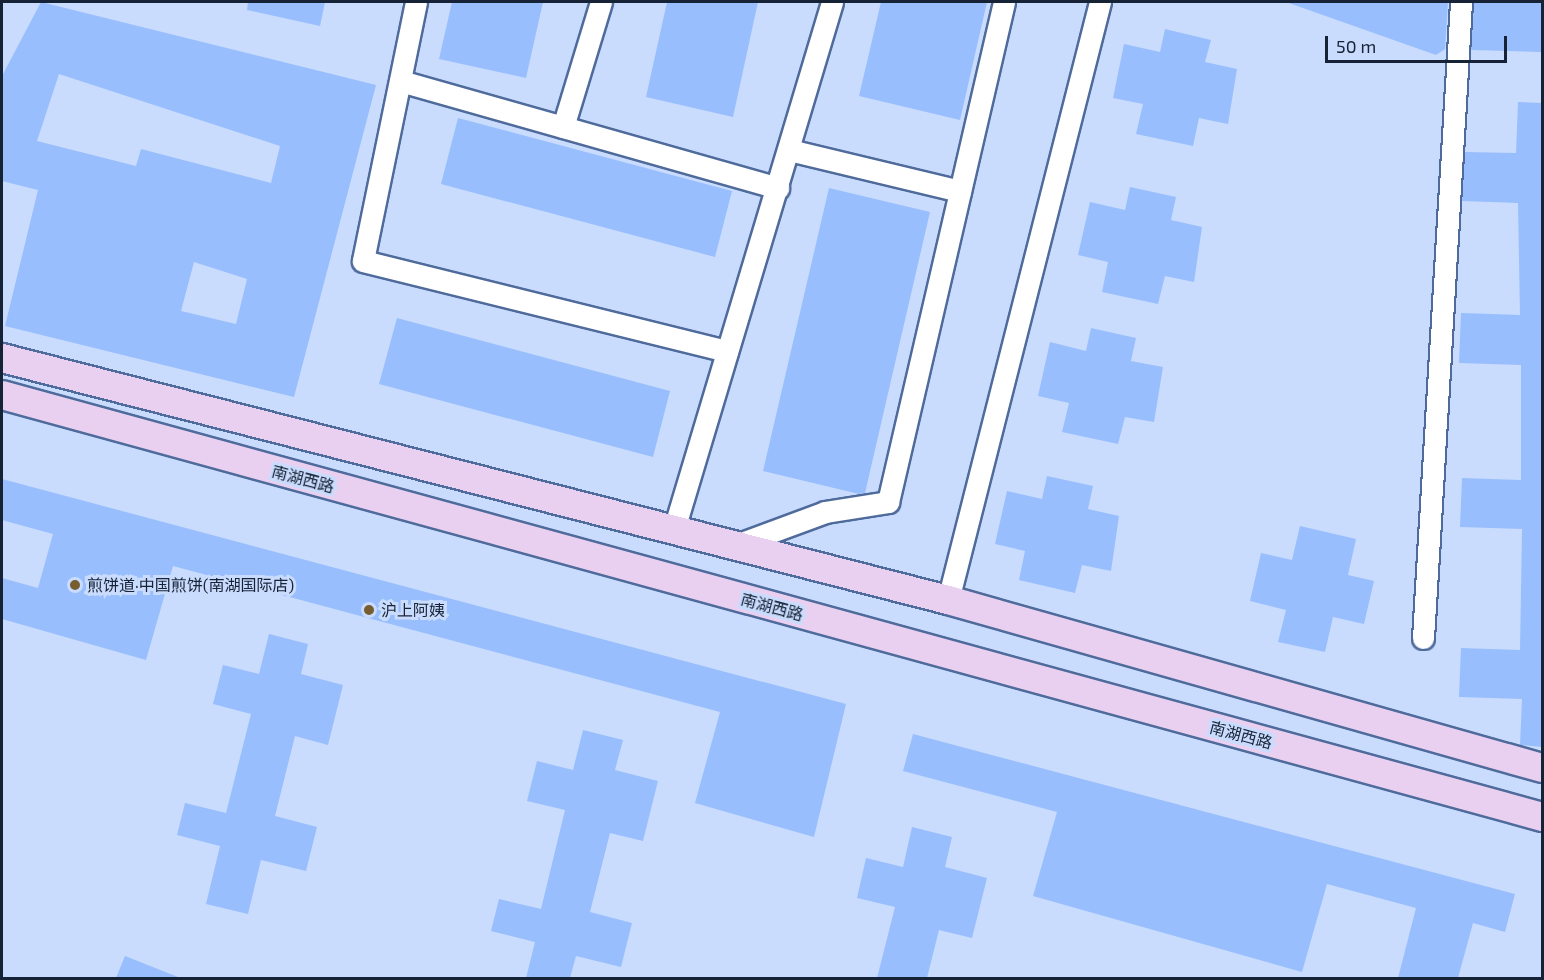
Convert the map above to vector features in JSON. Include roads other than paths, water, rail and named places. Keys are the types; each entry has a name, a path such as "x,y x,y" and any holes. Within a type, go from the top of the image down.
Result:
{"main road":[{"path":"2,358 948,600 1542,768"},
{"name":"南湖西路","path":"2,395 1542,817"}],"street":[{"path":"416,2 404,82 363,261 727,351"},
{"path":"563,127 601,2"},
{"path":"674,529 832,2"},
{"path":"736,545 825,512 888,502 1004,2"},
{"path":"948,600 1100,2"},
{"path":"1423,638 1461,2"},
{"path":"404,82 778,188"},
{"path":"789,150 960,191"}],"place":[{"name":"煎饼道·中国煎饼(南湖国际店)","path":"75,585"},
{"name":"沪上阿姨","path":"369,610"}]}
